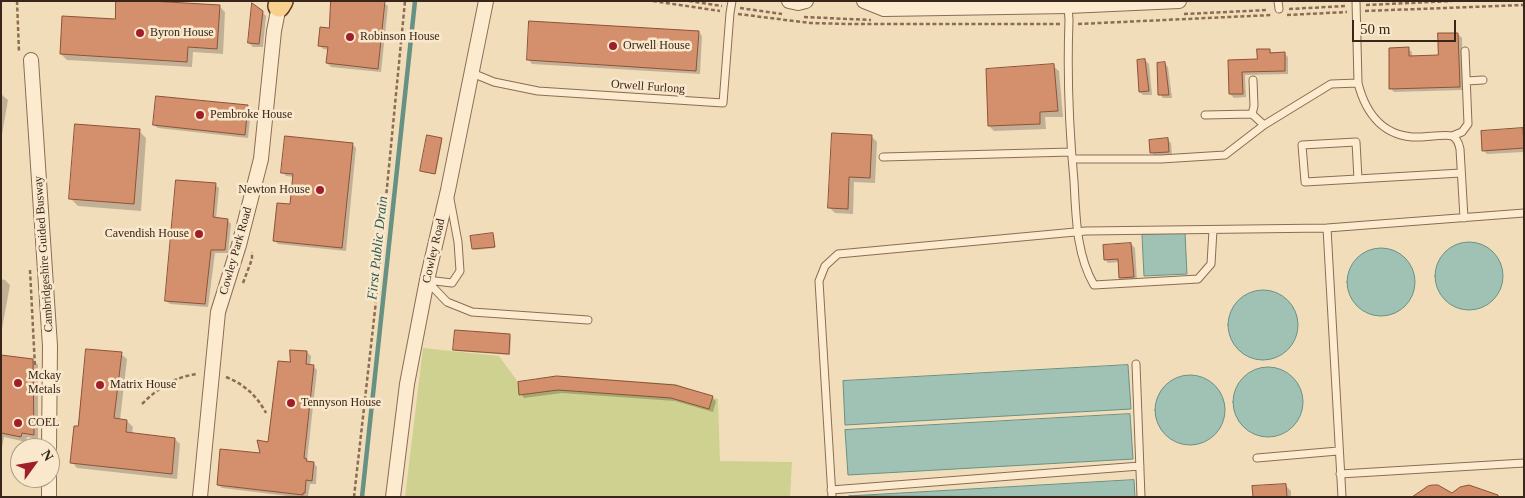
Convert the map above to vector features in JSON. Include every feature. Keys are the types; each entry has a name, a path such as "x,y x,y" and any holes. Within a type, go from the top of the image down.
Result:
{"street":[{"path":"789,8 806,1"},
{"path":"864,1 884,9 1068,6 1179,8"},
{"name":"Cowley Park Road","path":"200,497 218,312 240,245 261,159 274,31 280,3"},
{"name":"Cowley Road","path":"393,497 407,384 427,280 472,73 484,3"},
{"name":"Cambridgeshire Guided Busway","path":"32,60 50,346 50,438"}],"lane":[{"path":"1356,3 1358,83 1360,93 1377,122 1391,132 1415,137 1452,136 1462,132 1468,124 1466,51"},
{"name":"Orwell Furlong","path":"472,73 494,82 538,91 723,103 732,4"},
{"path":"1068,6 1068,113 1078,232 1086,271 1094,285 1198,279 1211,264 1212,230"},
{"path":"1252,114 1254,106 1253,80"},
{"path":"1466,81 1482,80"},
{"path":"883,157 1072,156 1161,159 1225,155 1264,125 1331,84 1358,83"},
{"path":"1205,115 1252,114 1264,125"},
{"path":"1452,136 1458,141 1460,149 1464,218"},
{"path":"1358,179 1356,142 1302,145 1305,182 1461,174"},
{"path":"427,280 452,283 460,271 458,242 448,190"},
{"path":"1140,466 831,494 819,281 825,266 838,254 1078,232 1327,228 1524,213"},
{"path":"1327,228 1342,497"},
{"path":"427,280 447,302 472,312 588,320"},
{"path":"1136,364 1141,497"},
{"path":"1257,458 1338,451"},
{"path":"1340,474 1524,463"}],"path":[{"path":"354,497 376,301 405,1"},
{"path":"689,1 789,8"},
{"path":"1179,8 1452,1"},
{"path":"798,16 854,19"},
{"path":"1069,20 1099,18"}],"green space":[{"path":"423,348 499,356 518,382 557,376 676,384 718,399 720,461 792,462 790,497 405,497"}],"shaded area":[{"path":"1185,233 1187,274 1144,276 1142,235"},
{"path":"1469,242 1482,245 1493,252 1500,263 1503,276 1500,289 1493,300 1482,307 1469,310 1456,307 1445,300 1438,289 1435,276 1438,263 1445,252 1456,245"},
{"path":"1381,248 1394,251 1405,258 1412,269 1415,282 1412,295 1405,306 1394,313 1381,316 1368,313 1357,306 1350,295 1347,282 1350,269 1357,258 1368,251"},
{"path":"1263,290 1276,293 1288,300 1295,312 1298,325 1295,338 1288,350 1276,357 1263,360 1250,357 1238,350 1231,338 1228,325 1231,312 1238,300 1250,293"},
{"path":"1128,365 1131,409 845,425 843,381"},
{"path":"1268,367 1281,370 1293,377 1300,389 1303,402 1300,415 1293,427 1281,434 1268,437 1255,434 1243,427 1236,415 1233,402 1236,389 1243,377 1255,370"},
{"path":"1190,375 1203,378 1215,385 1222,397 1225,410 1222,423 1215,435 1203,442 1190,445 1177,442 1165,435 1158,423 1155,410 1158,397 1165,385 1177,378"},
{"path":"1130,414 1133,459 848,475 845,430"},
{"path":"1134,480 1135,497 849,496"}],"building":[{"name":"Byron House","path":"116,1 220,5 217,49 188,47 187,62 60,54 62,16 115,19"},
{"name":"Robinson House","path":"331,1 385,1 378,69 326,63 328,47 318,46 320,27 329,28"},
{"path":"252,3 263,11 259,44 248,43"},
{"name":"Orwell House","path":"529,21 699,31 696,71 527,60"},
{"path":"1438,33 1458,33 1460,87 1389,89 1389,48 1409,47 1409,56 1438,55"},
{"path":"1257,49 1270,49 1270,53 1285,52 1285,71 1242,72 1243,94 1229,94 1228,60 1257,59"},
{"path":"1145,59 1149,91 1139,92 1137,60"},
{"path":"1165,62 1169,95 1158,95 1157,63"},
{"path":"1054,64 1058,111 1040,112 1040,124 988,126 986,69"},
{"name":"Pembroke House","path":"156,96 248,105 245,135 153,125"},
{"path":"75,124 140,129 134,204 69,199"},
{"path":"1523,128 1524,148 1482,151 1481,131"},
{"path":"832,133 872,135 870,178 849,177 848,209 828,208"},
{"path":"427,135 442,138 435,174 420,171"},
{"name":"Newton House","path":"285,136 353,143 342,248 273,241 277,203 290,204 293,174 281,173"},
{"path":"1168,138 1169,152 1150,153 1149,140"},
{"name":"Cavendish House","path":"176,180 216,183 213,217 228,219 225,250 211,250 205,304 165,301"},
{"path":"493,233 495,247 472,249 470,236"},
{"path":"1131,243 1134,277 1119,278 1118,259 1104,260 1103,245"},
{"path":"455,330 510,334 509,354 453,350"},
{"name":"Matrix House","path":"86,349 122,352 114,418 127,420 126,432 175,438 172,474 70,463 74,426 78,426"},
{"name":"Tennyson House","path":"290,350 307,351 306,364 314,365 304,458 307,459 306,461 314,462 312,481 306,480 305,493 303,495 217,485 220,449 260,453 257,440 268,442 278,361 290,362"},
{"name":"Mckay Metals","path":"1,355 33,359 34,435 22,433 21,437 1,433"},
{"path":"557,376 675,385 713,396 709,409 671,398 558,390 519,395 518,382"},
{"path":"1286,484 1287,497 1253,497 1252,486"},
{"path":"1438,485 1452,493 1460,487 1469,485 1498,495 1498,497 1412,497 1428,486"}],"waterway":[{"name":"First Public Drain","path":"362,497 415,1"}],"place":[{"name":"Byron House","path":"140,33"},
{"name":"Robinson House","path":"350,37"},
{"name":"Orwell House","path":"613,46"},
{"name":"Pembroke House","path":"200,115"},
{"name":"Newton House","path":"320,190"},
{"name":"Cavendish House","path":"199,234"},
{"name":"Mckay Metals","path":"18,383"},
{"name":"Matrix House","path":"100,385"},
{"name":"Tennyson House","path":"291,403"},
{"name":"COEL","path":"18,423"}]}
